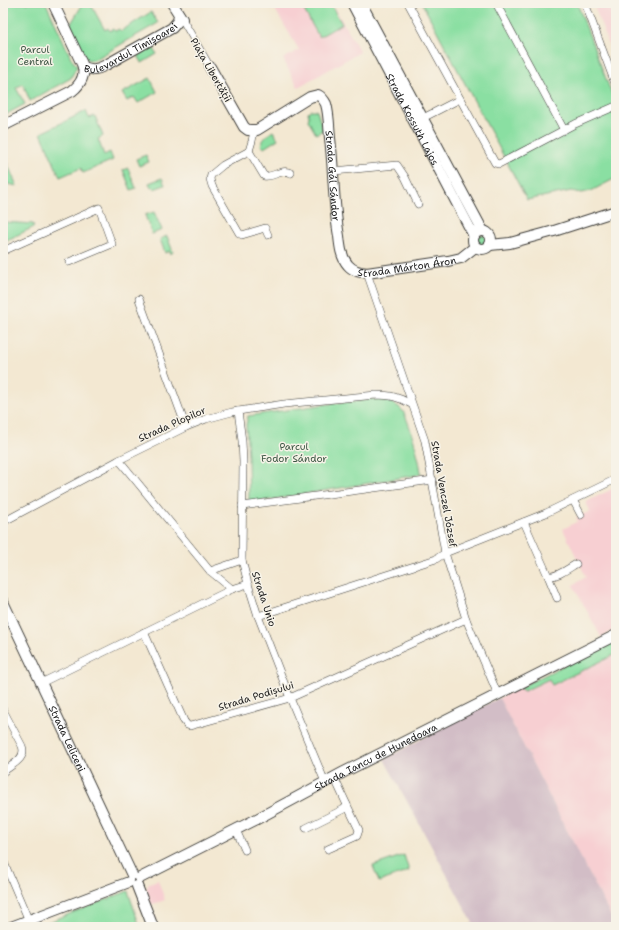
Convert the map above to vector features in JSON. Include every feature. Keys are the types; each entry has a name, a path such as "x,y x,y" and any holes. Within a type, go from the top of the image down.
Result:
{"street":[{"path":"53,3 83,67"},
{"name":"Piața Libertății","path":"172,3 244,127 254,131"},
{"name":"Strada Kossuth Lajos","path":"352,3 423,118 488,237"},
{"name":"Strada Kossuth Lajos","path":"361,3 474,241"},
{"path":"408,3 496,164 616,106"},
{"path":"496,3 564,130"},
{"path":"585,3 613,70 616,86"},
{"name":"Bulevardul Timișoarei","path":"3,126 75,89 83,77 83,67 92,70 99,69 172,28 180,17"},
{"name":"Strada Gál Sándor","path":"254,131 310,97 316,95 321,97 326,105 334,171 335,205 342,255"},
{"path":"423,118 460,98"},
{"path":"254,131 249,151 224,165 211,175 211,182 237,230 242,235 265,228 268,235"},
{"path":"249,151 264,176 269,176 281,171 291,173"},
{"path":"334,171 397,165 405,177 418,204"},
{"path":"3,251 98,208 112,244 69,262"},
{"path":"474,241 479,249 483,250 486,249 488,237 522,239 554,231 616,211"},
{"name":"Strada Márton Áron","path":"342,255 350,267 359,272 367,273 458,259 465,255 478,232 488,237"},
{"name":"Strada Venczel József","path":"367,273 425,441 445,553 466,619 498,695"},
{"path":"140,299 186,427"},
{"name":"Strada Plopilor","path":"3,522 118,460 186,427 222,414 284,404 376,395 390,395 411,404"},
{"name":"Strada Unio","path":"238,411 243,462 242,560 248,584 258,616 290,698 330,779 347,805 359,830 357,836 328,849"},
{"path":"118,460 210,571 232,588"},
{"path":"258,616 436,559 445,553 524,522 574,500 616,479"},
{"path":"242,506 433,480"},
{"path":"574,500 581,515"},
{"path":"524,522 557,598"},
{"path":"210,571 242,560"},
{"path":"548,576 555,576 576,564"},
{"path":"41,683 232,588 248,584"},
{"name":"Strada Leliceni","path":"3,602 135,880 153,927"},
{"name":"Strada Podișului","path":"144,632 187,725 194,726 290,698 466,619"},
{"name":"Strada Iancu de Hunedoara","path":"11,927 135,880 236,830 330,779 615,637"},
{"path":"3,710 22,746 24,753 22,758 3,772"},
{"path":"306,828 344,809 347,805"},
{"path":"236,830 245,850"},
{"path":"3,860 29,921"}],"shaded area":[{"path":"276,3 332,3 360,52 298,87 283,59 299,50 276,11"},
{"path":"593,3 616,3 616,58 613,56"},
{"path":"616,487 616,629 601,637 573,585 586,577 563,529 578,521 576,518 590,511 586,502"},
{"path":"616,639 616,926 499,698"},
{"path":"499,698 616,927 463,927 473,923 384,759"},
{"path":"158,880 165,900 150,905 146,890 149,883"}],"green space":[{"name":"Parcul Central","path":"3,3 46,3 72,60 77,66 71,78 30,101 23,84 16,88 25,104 3,116"},
{"path":"79,3 90,3 105,30 108,28 110,31 113,29 115,31 119,29 121,31 151,12 158,23 94,60 89,60 85,58 70,25 81,7"},
{"path":"300,3 330,3 342,24 319,37"},
{"path":"422,3 577,3 616,105 616,178 591,191 582,193 571,191 527,200"},
{"path":"153,47 157,54 142,63 138,55"},
{"path":"150,78 157,92 138,103 134,97 127,101 122,93"},
{"path":"310,110 317,111 323,130 316,134 308,120 308,112"},
{"path":"86,111 89,118 95,116 103,136 98,139 104,155 110,152 113,160 83,173 81,168 60,177 41,133"},
{"path":"273,131 278,139 264,148 261,145 262,143"},
{"path":"3,154 17,186 3,183"},
{"path":"146,155 149,162 139,166 136,159"},
{"path":"128,168 136,188 131,190 123,170"},
{"path":"162,178 165,185 154,189 153,187 151,188 149,183"},
{"path":"154,212 162,230 152,234 145,215"},
{"path":"3,222 33,224 34,227 3,242"},
{"path":"480,235 484,235 486,236 486,244 480,245 477,242 477,238"},
{"path":"167,236 173,252 171,254 170,251 165,253 160,239"},
{"name":"Parcul Fodor Sándor","path":"373,399 392,403 402,410 414,440 421,473 417,475 257,502 249,502 246,425 248,416"},
{"path":"616,639 616,654 552,685 549,679 524,691 519,688"},
{"path":"404,855 409,871 379,882 373,866"},
{"path":"128,891 140,927 36,927"}]}
